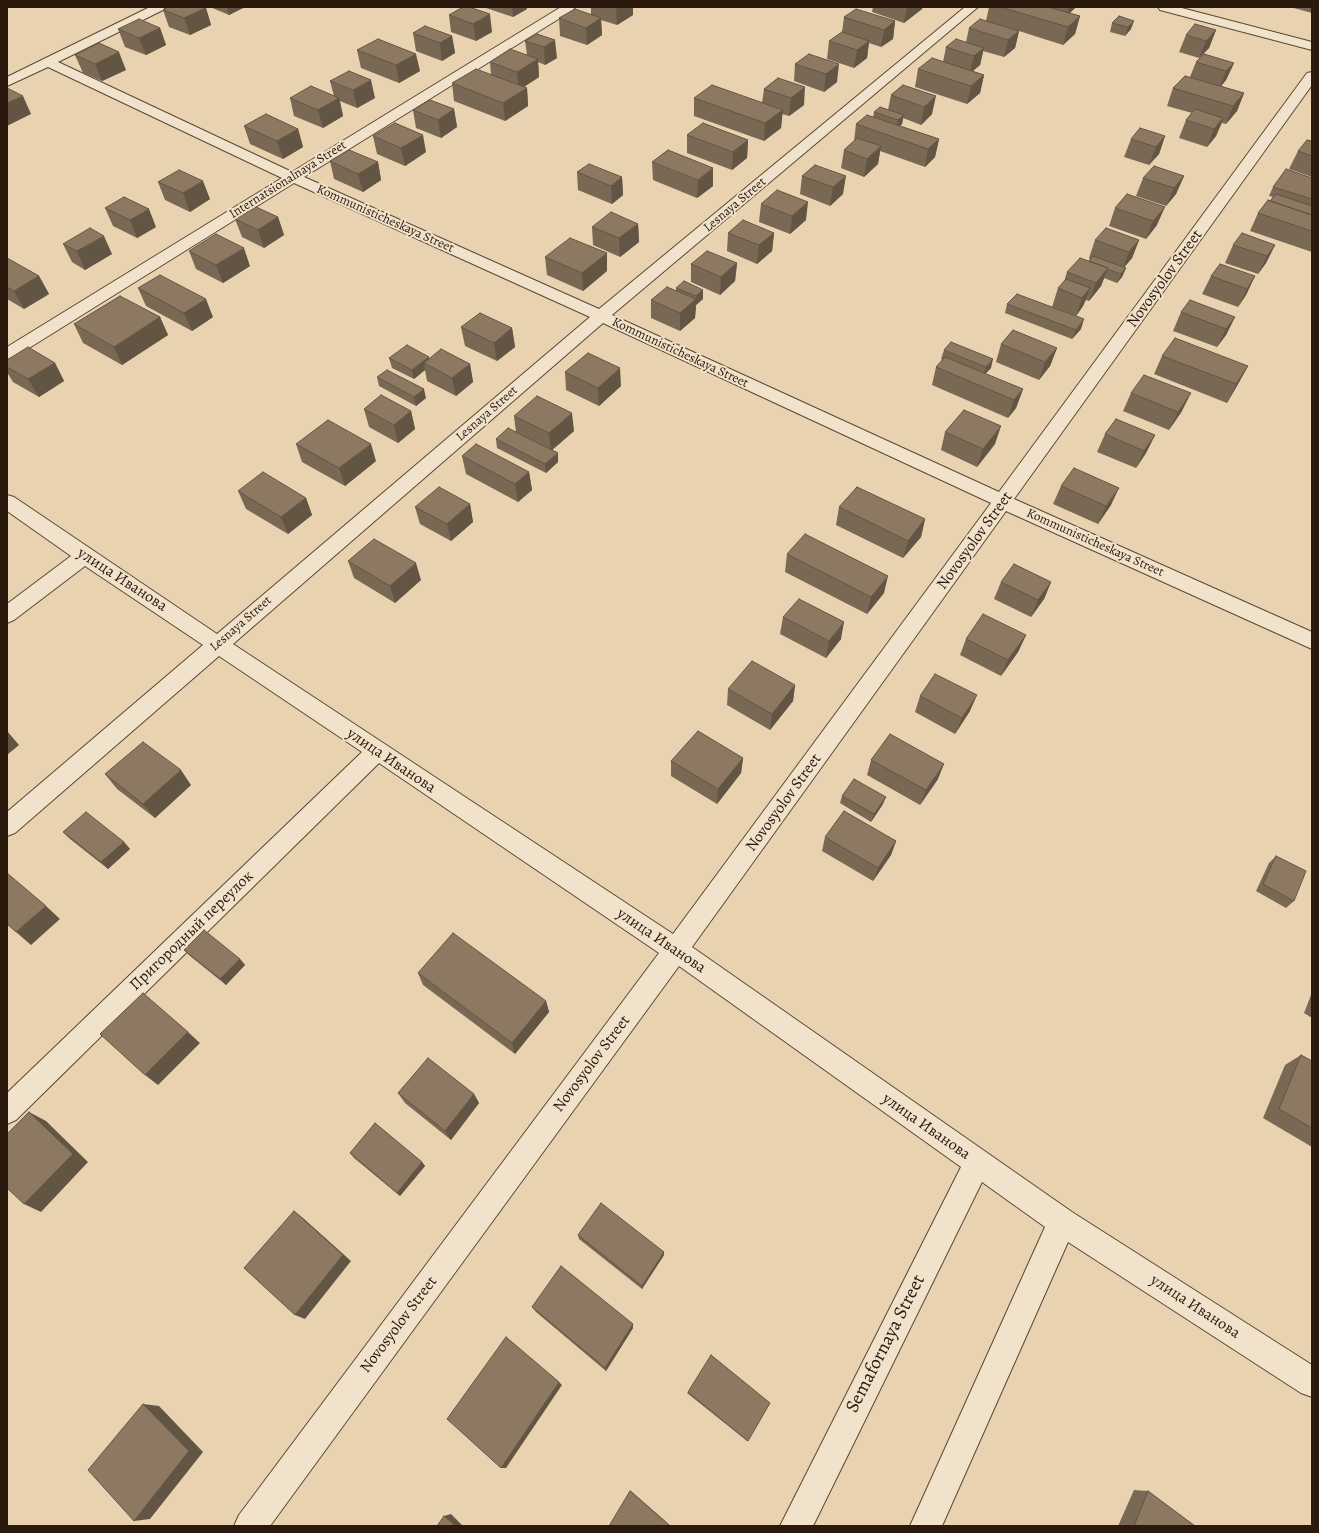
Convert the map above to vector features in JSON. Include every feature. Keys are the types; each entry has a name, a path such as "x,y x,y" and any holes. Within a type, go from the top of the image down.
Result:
{"street":[{"path":"7,82 159,7"},
{"name":"Internatsionalnaya Street","path":"7,354 569,7"},
{"name":"Lesnaya Street","path":"7,826 601,316 972,7"},
{"path":"1164,7 1312,46"},
{"name":"Kommunisticheskaya Street","path":"50,62 292,177 601,316 1004,502 1312,641"},
{"name":"Novosyolov Street","path":"250,1526 676,950 1004,502 1312,76"},
{"name":"улица Иванова","path":"7,502 85,556 676,950 1062,1222 1312,1382"},
{"path":"7,615 85,556"},
{"name":"Пригородный переулок","path":"7,1111 377,751"},
{"name":"Semafornaya Street","path":"796,1526 977,1163"},
{"path":"926,1526 1062,1222"}],"building":[{"path":"168,7 206,8 184,18 163,10"},
{"path":"463,7 469,7 490,14 473,24 449,15"},
{"path":"1000,7 1048,7 1080,16 1068,27"},
{"path":"575,9 601,18 586,28 559,18"},
{"path":"856,9 895,21 884,30 844,17"},
{"path":"1119,16 1134,21 1128,27 1112,23"},
{"path":"139,19 160,28 139,38 118,29"},
{"path":"980,19 1019,31 1008,40 969,28"},
{"path":"1195,24 1216,30 1206,41 1186,35"},
{"path":"425,26 452,36 440,43 413,33"},
{"path":"842,32 869,41 857,50 829,41"},
{"path":"537,34 555,40 544,47 525,41"},
{"path":"378,39 416,54 396,65 357,50"},
{"path":"956,39 984,48 974,56 946,47"},
{"path":"99,43 119,52 95,64 75,55"},
{"path":"510,49 538,59 517,72 490,62"},
{"path":"809,54 839,64 826,74 795,64"},
{"path":"1204,54 1234,63 1226,71 1196,62"},
{"path":"932,58 984,75 971,86 918,69"},
{"path":"476,69 527,88 503,103 452,83"},
{"path":"349,71 371,80 353,90 330,81"},
{"path":"1185,76 1244,93 1233,106 1173,88"},
{"path":"778,78 805,87 791,98 764,89"},
{"path":"712,85 783,110 765,123 694,98"},
{"path":"903,85 936,96 924,107 891,95"},
{"path":"311,86 339,98 318,110 290,98"},
{"path":"7,88 23,96 7,103"},
{"path":"430,100 454,109 438,120 413,110"},
{"path":"880,107 904,115 898,120 874,112"},
{"path":"1195,109 1223,118 1214,129 1186,120"},
{"path":"266,114 298,129 277,141 244,126"},
{"path":"867,115 939,139 928,149 856,124"},
{"path":"395,123 423,135 401,148 373,136"},
{"path":"703,123 748,140 733,152 687,135"},
{"path":"1140,128 1165,136 1156,147 1131,139"},
{"path":"857,138 881,146 867,159 844,150"},
{"path":"1307,140 1312,141 1312,156 1298,151"},
{"path":"349,150 378,162 358,174 330,161"},
{"path":"668,150 713,168 698,180 652,162"},
{"path":"589,164 622,177 611,186 577,172"},
{"path":"815,165 846,176 833,187 802,176"},
{"path":"1154,166 1184,176 1174,188 1143,178"},
{"path":"1286,169 1312,178 1312,199 1273,187"},
{"path":"179,170 203,181 183,193 158,182"},
{"path":"777,190 808,202 792,216 761,204"},
{"path":"1127,194 1165,207 1153,221 1115,208"},
{"path":"1276,194 1312,206 1312,215 1270,201"},
{"path":"124,197 149,209 130,220 105,208"},
{"path":"1268,200 1312,215 1312,231 1258,213"},
{"path":"256,207 278,217 258,230 235,219"},
{"path":"611,212 638,224 619,238 592,227"},
{"path":"743,220 774,233 759,245 728,233"},
{"path":"90,228 104,236 77,251 63,244"},
{"path":"1106,228 1139,240 1129,252 1095,240"},
{"path":"1242,233 1275,245 1267,256 1233,245"},
{"path":"216,234 244,248 216,265 189,251"},
{"path":"570,238 607,253 582,273 545,257"},
{"path":"707,251 737,263 721,277 691,264"},
{"path":"1093,256 1126,268 1121,274 1107,269 1108,268 1089,261"},
{"path":"7,258 39,276 14,291 7,287"},
{"path":"1080,258 1108,268 1096,283 1067,272"},
{"path":"1220,264 1255,276 1247,289 1211,276"},
{"path":"160,275 206,299 184,313 138,288"},
{"path":"1066,279 1090,288 1082,298 1058,288"},
{"path":"684,281 703,290 696,296 676,288"},
{"path":"667,287 696,299 680,313 651,300"},
{"path":"1017,294 1084,319 1076,330 1007,304"},
{"path":"120,296 160,317 114,347 74,324"},
{"path":"1190,300 1235,317 1226,329 1181,312"},
{"path":"480,313 512,328 494,343 461,327"},
{"path":"1013,330 1057,348 1045,362 1001,344"},
{"path":"1175,338 1248,366 1236,384 1162,356"},
{"path":"951,342 993,359 986,367 944,350"},
{"path":"407,345 429,357 412,370 389,358"},
{"path":"28,347 55,363 28,379 7,367 7,360"},
{"path":"441,349 470,364 452,378 424,363"},
{"path":"588,353 620,368 598,388 565,372"},
{"path":"945,357 1023,389 1014,400 936,367"},
{"path":"387,370 424,389 414,397 377,377"},
{"path":"1144,375 1191,393 1178,412 1131,393"},
{"path":"381,395 411,411 394,425 364,409"},
{"path":"537,396 572,413 549,433 514,416"},
{"path":"964,410 1001,426 983,449 945,432"},
{"path":"1116,419 1155,435 1144,451 1105,434"},
{"path":"328,420 371,444 339,468 296,444"},
{"path":"508,428 558,453 545,464 496,439"},
{"path":"476,444 529,472 515,484 462,456"},
{"path":"1074,468 1119,488 1106,506 1061,486"},
{"path":"263,472 306,498 281,517 238,491"},
{"path":"439,487 470,504 447,524 415,507"},
{"path":"857,487 925,519 908,541 839,507"},
{"path":"805,534 888,576 871,597 787,554"},
{"path":"374,539 416,563 390,586 348,561"},
{"path":"1014,564 1051,582 1038,600 1001,582"},
{"path":"799,599 844,622 829,641 783,617"},
{"path":"983,614 1026,635 1008,660 966,639"},
{"path":"752,661 795,685 772,714 728,689"},
{"path":"935,674 977,695 962,718 920,696"},
{"path":"698,731 743,758 718,789 671,761"},
{"path":"890,734 944,764 926,790 871,760"},
{"path":"143,742 181,770 143,804 105,774"},
{"path":"854,779 886,797 874,814 842,796"},
{"path":"844,811 896,841 878,868 825,837"},
{"path":"86,812 124,842 101,862 63,832"},
{"path":"1276,856 1306,871 1294,901 1263,884"},
{"path":"7,873 46,906 16,932 7,924"},
{"path":"204,930 240,959 220,979 184,950"},
{"path":"453,933 546,1001 512,1043 418,973"},
{"path":"143,993 188,1032 145,1075 100,1034"},
{"path":"1301,1055 1312,1061 1312,1128 1279,1109"},
{"path":"428,1058 474,1094 445,1131 398,1093"},
{"path":"29,1112 73,1154 24,1204 7,1188 7,1134"},
{"path":"375,1123 422,1162 397,1193 350,1153"},
{"path":"601,1203 664,1252 642,1286 578,1235"},
{"path":"294,1211 343,1255 295,1315 244,1268"},
{"path":"561,1266 633,1324 605,1368 532,1307"},
{"path":"506,1337 559,1382 501,1468 447,1419"},
{"path":"711,1355 770,1403 748,1441 688,1392"},
{"path":"143,1404 189,1451 134,1521 88,1470"},
{"path":"630,1491 670,1526 609,1526"},
{"path":"1148,1491 1195,1526 1134,1526"},
{"path":"444,1516 455,1526 437,1526"}]}
